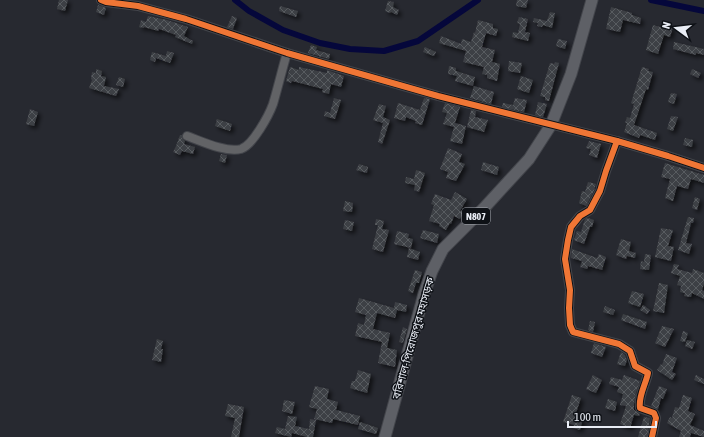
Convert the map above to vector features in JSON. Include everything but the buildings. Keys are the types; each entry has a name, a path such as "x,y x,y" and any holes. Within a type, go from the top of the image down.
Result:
{"highway":[{"name":"বরিশাল-পিরোজপুর মহাসড়ক","path":"385,437 424,294 432,271 443,249 485,207 529,159 551,126 571,74 591,3"}],"street":[{"path":"101,0 138,6 186,18 287,53 551,126 668,156 704,168"},
{"path":"187,136 226,149 241,149 255,138 272,106 287,53"},
{"path":"617,142 600,191 590,210 580,216 571,228 565,259 570,290 570,325 572,332 620,344 630,351 636,366 648,373 639,402 640,408 654,413 656,418 652,437"}],"waterway":[{"path":"235,0 249,11 283,30 320,43 350,49 384,51 418,41 478,0"},
{"path":"651,0 704,11"}],"cycle path":[{"path":"101,0 138,6 186,19 287,53 438,96 617,141 704,168"},
{"path":"617,141 600,191 590,210 580,216 571,227 565,259 570,290 570,325 573,332 619,344 630,351 635,366 648,373 641,395 640,408 654,413 656,418 652,437"}]}
